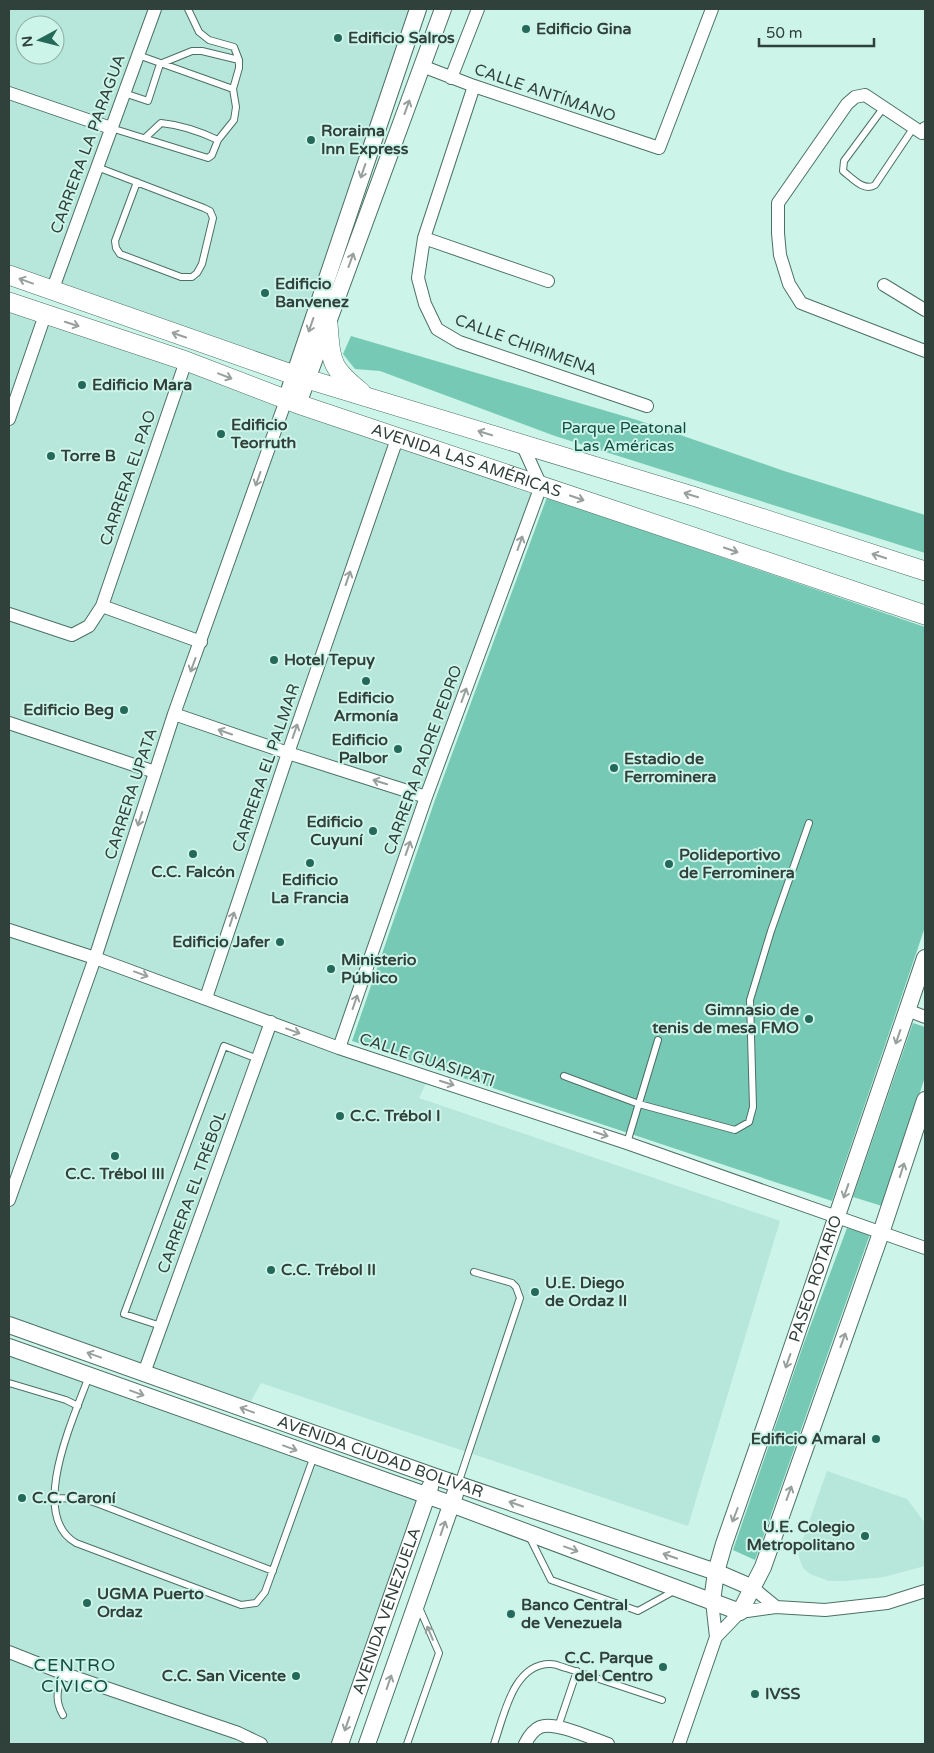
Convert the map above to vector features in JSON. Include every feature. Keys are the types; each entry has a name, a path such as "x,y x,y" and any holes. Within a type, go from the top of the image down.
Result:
{"main road":[{"name":"AVENIDA LAS AMÉRICAS","path":"9,275 301,377 696,497 925,571"},
{"name":"AVENIDA LAS AMÉRICAS","path":"9,302 186,361 292,402 398,436 925,615"},
{"path":"328,324 330,347 336,369 343,378 368,398"}],"street":[{"name":"CARRERA LA PARAGUA","path":"52,291 155,9"},
{"path":"292,402 418,9"},
{"path":"301,377 328,324 442,9"},
{"path":"452,78 478,9"},
{"name":"CALLE ANTÍMANO","path":"422,66 474,86 659,148 712,9"},
{"name":"CALLE CHIRIMENA","path":"474,86 424,238 418,278 425,304 437,329 459,342 647,406"},
{"path":"9,93 111,128"},
{"path":"920,128 865,95 855,97 847,104 778,203 778,233 780,255 789,284 801,303 925,351"},
{"path":"424,238 548,281"},
{"path":"884,285 925,310"},
{"path":"9,420 45,315"},
{"name":"CARRERA EL PAO","path":"9,614 72,635 90,626 102,606 186,361"},
{"name":"CARRERA UPATA","path":"9,1200 95,958 174,714 292,402"},
{"name":"CARRERA EL PALMAR","path":"206,998 288,753 398,436"},
{"path":"522,444 541,486"},
{"name":"CARRERA PADRE PEDRO","path":"339,1048 426,796 541,486"},
{"path":"102,606 201,642"},
{"path":"174,714 288,753 426,796"},
{"path":"9,723 155,772"},
{"name":"CALLE GUASIPATI","path":"9,930 95,958 339,1048 627,1143 925,1248"},
{"name":"PASEO ROTARIO","path":"712,1601 716,1572 724,1544 925,958"},
{"path":"907,1010 925,1017"},
{"name":"CARRERA EL TRÉBOL","path":"144,1373 271,1022"},
{"path":"679,1744 716,1637 740,1612 766,1557 881,1233 925,1100"},
{"name":"AVENIDA CIUDAD BOLÍVAR","path":"9,1325 433,1476 716,1572 753,1588"},
{"name":"AVENIDA CIUDAD BOLÍVAR","path":"9,1347 451,1504 740,1612"},
{"name":"AVENIDA VENEZUELA","path":"340,1744 433,1476"},
{"name":"AVENIDA VENEZUELA","path":"368,1744 458,1484"},
{"path":"753,1588 776,1607"},
{"path":"740,1612 776,1607 825,1610 886,1603 925,1591"},
{"path":"712,1601 716,1637"},
{"path":"9,1652 62,1673 238,1733 261,1744"},
{"path":"525,1744 533,1732 540,1727 558,1727 608,1744"}],"lane":[{"path":"111,128 208,158 212,156 218,140 234,120 236,107 233,89 240,68 239,60 234,47 209,40 199,32 188,9"},
{"path":"124,93 148,101 160,64 192,51 202,51 239,60"},
{"path":"138,55 233,89"},
{"path":"884,107 843,165 843,171 865,187 871,188 875,185 920,128"},
{"path":"145,138 161,123 205,134 218,140"},
{"path":"97,167 137,182 210,211 213,218 202,264 197,273 192,277 181,277 120,254 116,248 115,241 137,182"},
{"path":"564,1076 639,1104 735,1130 749,1122 753,1107 750,1000 771,931 809,823"},
{"path":"627,1143 658,1040"},
{"path":"161,1326 124,1314 224,1046 258,1059"},
{"path":"458,1484 520,1298 518,1291 512,1284 474,1272"},
{"path":"89,1376 56,1470 54,1498 57,1521 64,1534 69,1539 241,1605 252,1604 260,1599 265,1592 314,1456"},
{"path":"9,1383 66,1400 78,1406"},
{"path":"54,1498 84,1499 99,1504 272,1571"},
{"path":"527,1533 551,1580 638,1611 678,1588"},
{"path":"407,1744 439,1653 417,1602"},
{"path":"494,1744 514,1687 525,1674 537,1666 551,1664 577,1671 662,1700"},
{"path":"558,1727 577,1671"},
{"path":"62,1673 56,1699 63,1715"}],"shaded area":[{"path":"9,9 418,9 294,375 9,275"},
{"path":"9,301 541,486 339,1048 429,1077 419,1098 780,1221 688,1526 261,1383 246,1410 9,1325"},
{"path":"9,1347 426,1496 340,1744 9,1744"},
{"name":"U.E. Colegio Metropolitano","path":"827,1471 907,1499 925,1523 925,1566 884,1577 845,1581 829,1581 810,1574 803,1568 799,1557 799,1550"}],"green space":[{"name":"Parque Peatonal Las Américas","path":"351,336 637,420 784,471 925,515 925,553 555,436 380,371 355,369 343,354"},
{"name":"Polideportivo de Ferrominera","path":"547,497 925,627 925,927 832,1201 352,1041 435,800"},
{"path":"913,1023 925,1027 925,1077 882,1206 853,1197"},
{"path":"847,1228 870,1234 755,1560 733,1550 804,1343"}],"place":[{"name":"Edificio Gina","path":"526,29"},
{"name":"Edificio Salros","path":"338,38"},
{"name":"Roraima Inn Express","path":"311,140"},
{"name":"Edificio Banvenez","path":"265,293"},
{"name":"Edificio Mara","path":"82,385"},
{"name":"Edificio Teorruth","path":"221,434"},
{"name":"Torre B","path":"51,456"},
{"name":"Hotel Tepuy","path":"274,660"},
{"name":"Edificio Armonía","path":"366,681"},
{"name":"Edificio Beg","path":"124,710"},
{"name":"Edificio Palbor","path":"398,749"},
{"name":"Estadio de Ferrominera","path":"614,768"},
{"name":"Edificio Cuyuní","path":"373,831"},
{"name":"C.C. Falcón","path":"193,854"},
{"name":"Edificio La Francia","path":"310,863"},
{"name":"Polideportivo de Ferrominera","path":"669,864"},
{"name":"Edificio Jafer","path":"280,942"},
{"name":"Ministerio Público","path":"331,969"},
{"name":"Gimnasio de tenis de mesa FMO","path":"809,1019"},
{"name":"C.C. Trébol I","path":"340,1116"},
{"name":"C.C. Trébol III","path":"115,1156"},
{"name":"C.C. Trébol II","path":"271,1270"},
{"name":"U.E. Diego de Ordaz II","path":"535,1292"},
{"name":"Edificio Amaral","path":"876,1439"},
{"name":"C.C. Caroní","path":"22,1498"},
{"name":"U.E. Colegio Metropolitano","path":"865,1536"},
{"name":"UGMA Puerto Ordaz","path":"87,1603"},
{"name":"Banco Central de Venezuela","path":"511,1614"},
{"name":"C.C. Parque del Centro","path":"663,1667"},
{"name":"C.C. San Vicente","path":"296,1676"},
{"name":"IVSS","path":"755,1694"}],"district":[{"name":"CENTRO CÍVICO","path":"75,1675"}]}
